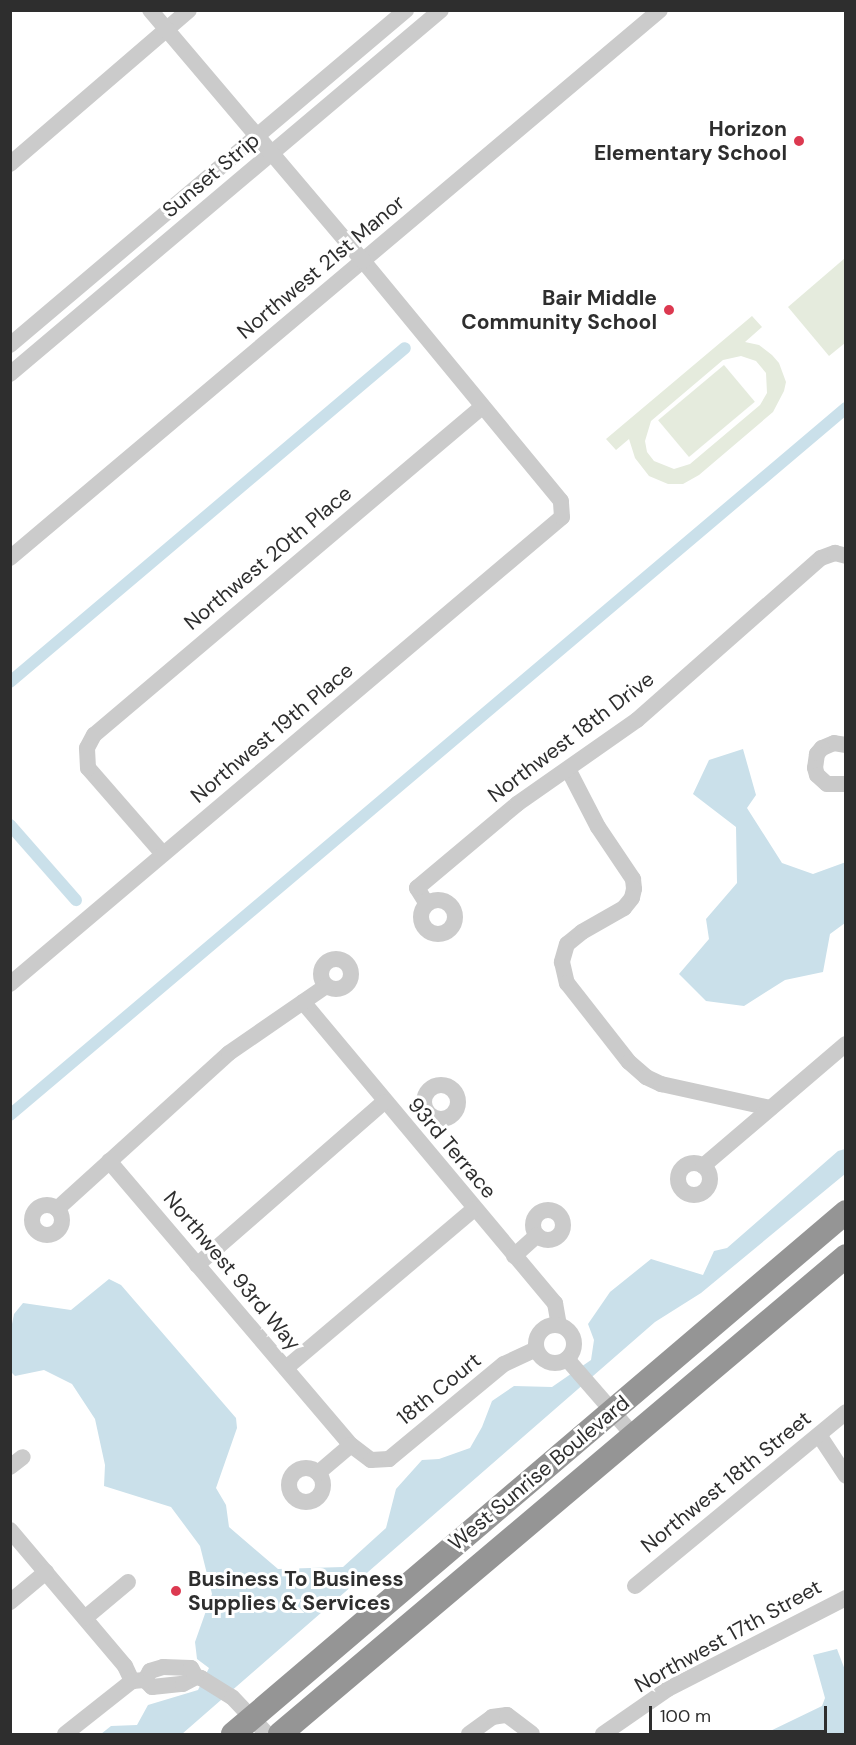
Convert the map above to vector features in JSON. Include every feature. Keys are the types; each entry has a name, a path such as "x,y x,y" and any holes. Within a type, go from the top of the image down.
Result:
{"highway":[{"name":"West Sunrise Boulevard","path":"233,1734 260,1726 612,1411 846,1212"},
{"name":"West Sunrise Boulevard","path":"280,1734 846,1256"}],"street":[{"path":"150,10 483,406"},
{"path":"10,164 189,10"},
{"name":"Sunset Strip","path":"10,345 406,10"},
{"name":"Sunset Strip","path":"10,374 441,10"},
{"name":"Northwest 21st Manor","path":"10,558 660,10"},
{"name":"Northwest 19th Place","path":"13,977 163,854 562,517 561,501 483,406"},
{"name":"Northwest 20th Place","path":"163,854 88,768 87,748 94,735 483,406"},
{"name":"Northwest 18th Drive","path":"427,904 417,888 517,804 637,720 821,558 840,555"},
{"path":"846,745 834,743 822,748 817,754 815,768 817,775 827,784 846,784"},
{"path":"568,769 598,827 633,879 634,889 632,898 624,908 582,932 567,944 562,962 567,983 628,1062 646,1077 661,1084 770,1108"},
{"path":"57,1209 229,1053 326,986"},
{"name":"93rd Terrace","path":"303,1002 408,1131 555,1303 559,1325"},
{"path":"704,1166 846,1044"},
{"path":"197,1265 384,1102"},
{"path":"408,1131 428,1113"},
{"name":"Northwest 93rd Way","path":"109,1161 351,1445 371,1460"},
{"path":"285,1368 474,1209"},
{"path":"514,1256 537,1235"},
{"path":"559,1325 570,1332 574,1343 570,1363 548,1362 536,1349 537,1336 541,1330 559,1325"},
{"name":"18th Court","path":"371,1460 389,1459 504,1364 536,1349"},
{"path":"570,1363 634,1436"},
{"name":"Northwest 18th Street","path":"635,1586 846,1412"},
{"path":"819,1436 846,1476"},
{"path":"318,1473 351,1445"},
{"path":"10,1530 139,1681 152,1687 183,1684 198,1678 232,1697 260,1726"},
{"path":"10,1602 46,1572"},
{"path":"85,1618 128,1582"},
{"name":"Northwest 17th Street","path":"603,1734 668,1689 846,1598"},
{"path":"65,1734 139,1681"},
{"path":"469,1734 492,1717 507,1715 532,1734"}],"shaded area":[{"path":"845,258 845,343 829,356 788,307"},
{"path":"752,316 762,327 745,342 759,345 779,363 786,382 784,391 773,412 699,475 683,484 668,484 649,476 635,458 629,439 616,450 606,439","holes":["741,356 756,361 766,373 767,393 760,405 690,464 674,469 654,461 647,452 645,441 651,421 723,360"]},
{"path":"724,365 755,402 689,457 658,420"}],"water":[{"path":"743,749 756,795 747,808 782,863 813,874 846,862 845,923 830,934 823,972 785,980 744,1006 706,1001 679,974 709,939 706,919 737,883 736,827 693,794 709,760"},
{"path":"845,1149 845,1174 701,1293 655,1322 182,1734 101,1734 111,1726 137,1725 148,1705 198,1690 209,1668 197,1659 195,1642 212,1594 200,1546 171,1507 104,1486 105,1465 95,1419 72,1384 44,1370 15,1376 11,1372 11,1329 14,1314 23,1303 71,1310 109,1279 121,1285 236,1418 237,1428 216,1488 226,1505 229,1527 278,1569 343,1567 386,1528 396,1489 422,1460 439,1459 470,1448 482,1427 492,1401 514,1386 552,1387 591,1360 594,1340 588,1324 610,1292 651,1259 703,1275 714,1251 727,1248 838,1151"},
{"path":"837,1649 845,1670 845,1734 764,1734 822,1706 825,1698 813,1655"}],"waterway":[{"path":"10,682 405,348"},
{"path":"10,1115 846,408"},
{"path":"10,825 76,900"}],"place":[{"name":"Horizon Elementary School","path":"799,141"},
{"name":"Bair Middle Community School","path":"669,310"},
{"name":"Business To Business Supplies & Services","path":"176,1591"}]}
